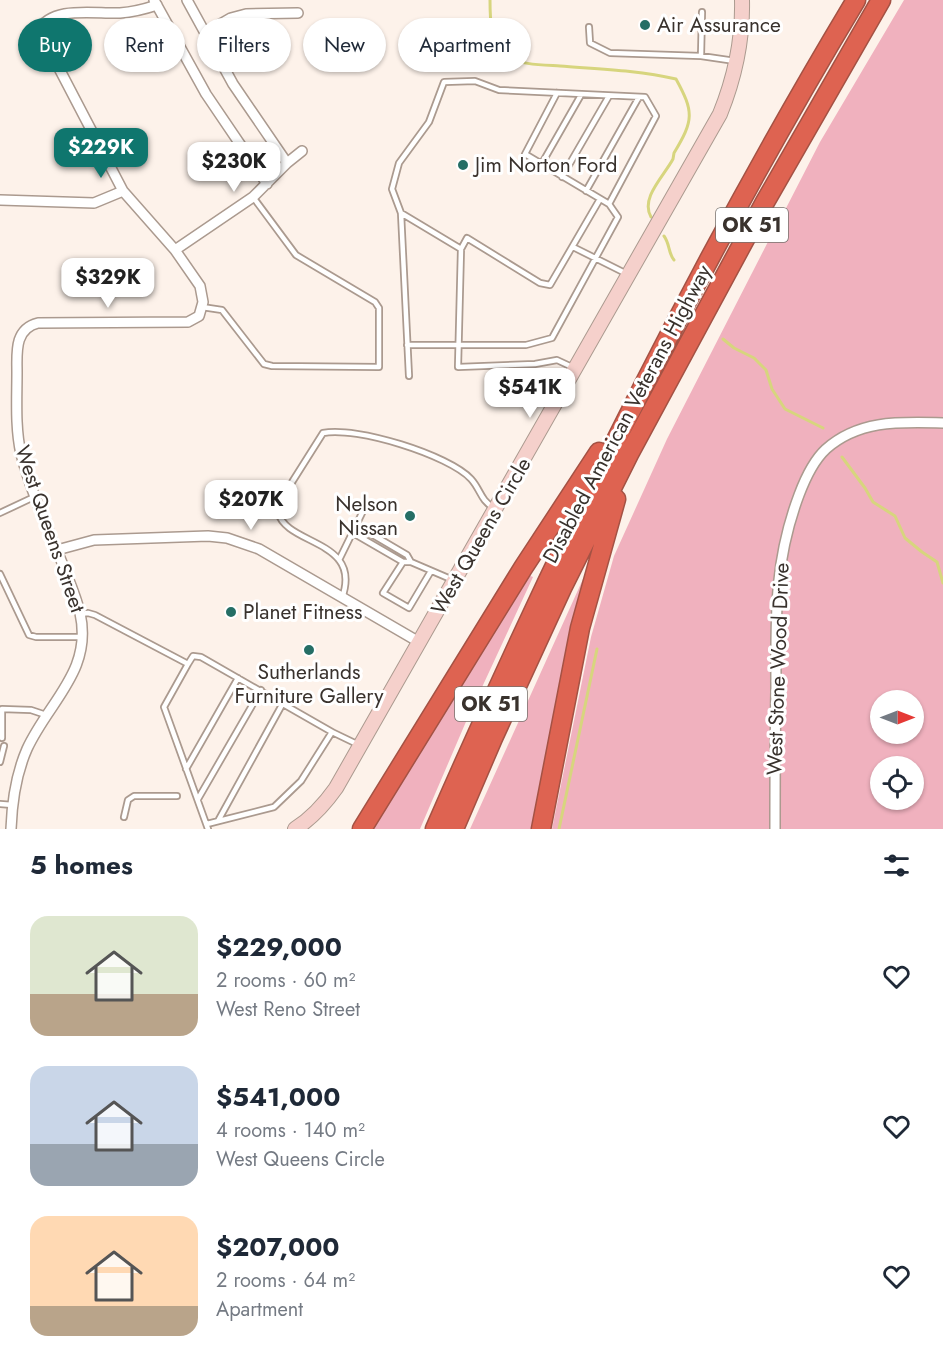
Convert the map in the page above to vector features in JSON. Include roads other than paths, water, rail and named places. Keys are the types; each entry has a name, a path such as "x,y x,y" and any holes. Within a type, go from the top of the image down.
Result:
{"highway":[{"name":"Disabled American Veterans Highway","path":"435,829 548,579 650,372 741,201 856,0"},
{"name":"Disabled American Veterans Highway","path":"454,829 562,588 629,454 765,202 881,0"},
{"path":"362,829 523,568 650,372"},
{"path":"541,829 580,628 629,454"}],"street":[{"path":"187,0 197,18"},
{"name":"West Queens Circle","path":"295,829 313,817 326,803 496,510 720,114 738,61 742,31 742,0"},
{"path":"202,309 200,286 175,250 123,191 38,31 43,22 57,15 138,11 156,2 206,94 267,184"},
{"path":"231,18 246,14 298,12"},
{"path":"226,72 287,163"},
{"path":"175,250 253,197 287,163 303,151"},
{"path":"0,200 94,203 123,191"},
{"name":"West Queens Street","path":"11,829 17,778 26,752 46,715 69,683 75,670 82,637 80,614 21,452 17,416 17,345 21,334 30,326 52,323 183,323 196,319 202,309"},
{"name":"West Stone Wood Drive","path":"775,829 777,594 779,569 789,521 800,492 809,471 827,448 854,431 868,426 891,423 943,423"},
{"path":"57,550 94,540 208,536 227,538 259,549 420,642"}],"lane":[{"path":"701,56 702,12"},
{"path":"589,27 590,43 610,53 701,56 738,61"},
{"path":"409,376 401,213 392,189 399,163 429,122 444,82 475,81 499,90 645,97 656,116 609,204"},
{"path":"407,345 526,345 552,338 618,217 609,204 525,154 557,93"},
{"path":"541,165 581,94"},
{"path":"562,177 609,96"},
{"path":"586,191 639,97"},
{"path":"202,309 222,310 264,364 379,367 379,308 375,302 296,255 253,197"},
{"path":"576,369 557,360 535,364 458,367 461,249 467,238 540,283 550,285 600,199"},
{"path":"401,213 461,249"},
{"path":"573,247 629,276"},
{"path":"342,598 346,581 339,560 283,524 278,512 282,498 323,433 331,431 363,434 404,445 439,459 471,479 486,503 496,510"},
{"path":"0,513 36,496"},
{"path":"339,560 363,511"},
{"path":"356,525 407,555 411,561 455,581"},
{"path":"353,532 403,562 411,561"},
{"path":"403,562 383,593 410,608 431,571"},
{"path":"0,574 29,635 82,637"},
{"path":"80,614 94,615 188,664"},
{"path":"332,732 301,781 274,807 218,821 208,826 164,707 193,656 201,657 332,732 360,745"},
{"path":"186,769 238,678"},
{"path":"198,799 261,690"},
{"path":"218,821 283,703"},
{"path":"2,738 2,709 32,710 46,715"},
{"path":"0,762 4,746"},
{"path":"124,816 128,800 134,796 177,796"},
{"path":"0,804 13,804"}],"waterway":[{"path":"490,0 494,38 501,51 511,59 532,64 633,72 676,79 689,108 688,124 673,159 654,187 648,210 651,217"},
{"path":"664,236 674,260"},
{"path":"723,339 734,348 754,358 766,370 772,389 785,409 823,428"},
{"path":"842,457 873,502 895,516 905,538 937,562 943,583"},
{"path":"559,829 597,649"}],"place":[{"name":"Air Assurance","path":"645,25"},
{"name":"Jim Norton Ford","path":"463,165"},
{"name":"Nelson Nissan","path":"410,516"},
{"name":"Planet Fitness","path":"231,612"},
{"name":"Sutherlands Furniture Gallery","path":"309,650"}]}
